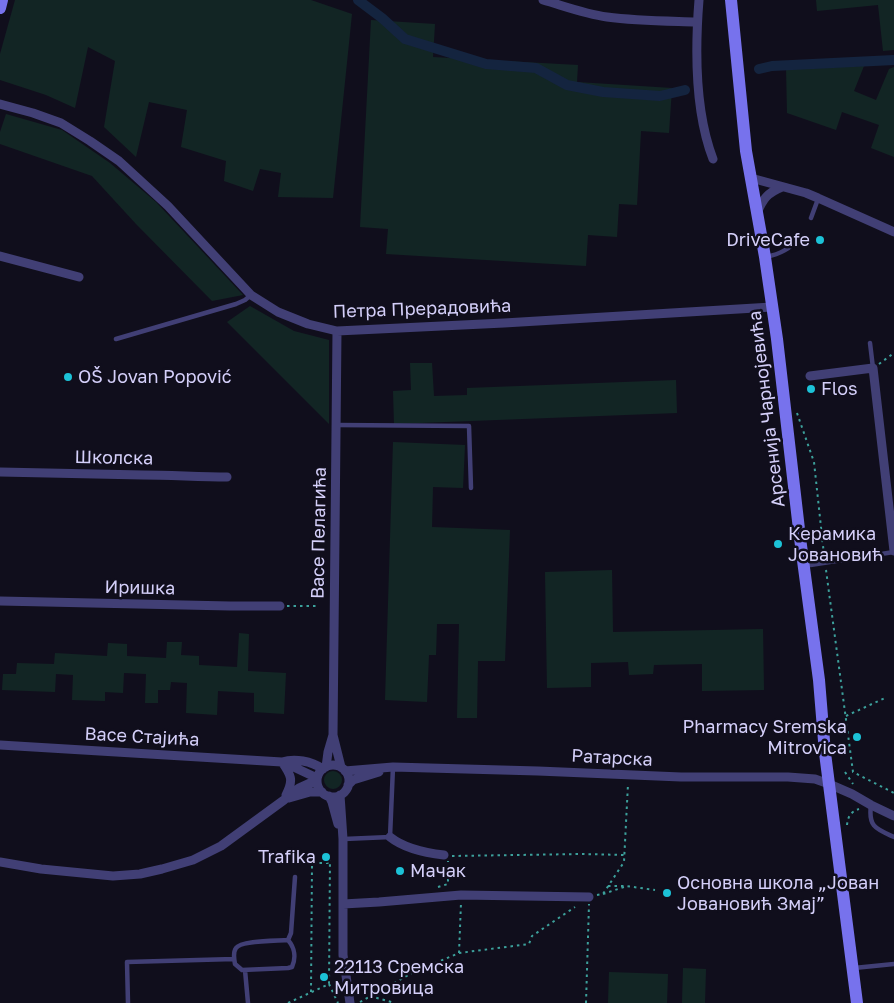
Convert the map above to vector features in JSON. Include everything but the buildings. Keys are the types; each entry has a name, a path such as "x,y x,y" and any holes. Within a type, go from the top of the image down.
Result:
{"main road":[{"path":"0,8 2,0"},
{"name":"Арсенија Чарнојевића","path":"731,0 746,151 772,307 857,1003"}],"street":[{"path":"543,0 608,17 697,22"},
{"path":"699,0 697,70 702,121 706,141 713,159"},
{"name":"Петра Прерадовића","path":"0,106 33,113 61,123 119,161 168,206 251,295 278,312 308,324 337,331 514,323 772,307"},
{"path":"751,178 818,198 894,232"},
{"path":"757,215 763,200 771,192 782,187"},
{"path":"0,256 79,277"},
{"name":"Васе Пелагића","path":"324,768 333,735 337,331"},
{"path":"810,376 873,368 894,551"},
{"name":"Школска","path":"0,472 227,476"},
{"name":"Иришка","path":"0,601 280,606"},
{"name":"Васе Пелагића","path":"333,735 343,769"},
{"name":"Васе Стајића","path":"0,745 282,762 289,760 303,761 324,768"},
{"path":"282,762 290,773 291,780 284,800"},
{"name":"Васе Стајића","path":"282,762 317,779"},
{"path":"284,800 310,792 325,794 335,796 340,794 348,785 348,779 343,769 333,765 324,768 319,773 317,779 318,787 325,794 332,802 343,839"},
{"name":"Ратарска","path":"348,785 354,780 393,767"},
{"name":"Ратарска","path":"343,769 393,767 681,777 788,777 814,779 852,794 894,816"},
{"path":"0,862 41,869 113,876 140,874 162,869 193,860 221,846 302,786 317,779"},
{"path":"340,794 343,839 343,955 350,1003"},
{"path":"390,837 425,853 444,855"},
{"path":"343,904 461,895 590,897"}],"lane":[{"path":"810,218 818,198"},
{"path":"764,258 785,251 794,245 800,237"},
{"path":"116,339 236,304 251,295"},
{"path":"870,343 873,368"},
{"path":"336,426 469,426 471,488"},
{"path":"804,566 894,551"},
{"path":"343,839 390,837 393,767"},
{"path":"871,805 870,815 872,823 877,830 894,837"},
{"path":"288,940 291,933 295,877"},
{"path":"288,940 294,948 292,967 242,970 235,964 234,955 236,947 241,944 288,940"},
{"path":"128,1003 127,962 234,959"},
{"path":"853,968 894,964"},
{"path":"245,970 248,1003"}],"path":[{"path":"873,368 894,353"},
{"path":"280,606 316,606"},
{"path":"846,716 887,697"},
{"path":"603,894 624,862 628,775"},
{"path":"431,890 448,884 448,856 625,855"},
{"path":"330,857 329,984 338,1003"},
{"path":"311,992 312,863 330,863"},
{"path":"608,886 626,886 655,890"},
{"path":"358,1003 412,973 459,953 529,944 532,936 590,897 626,886"},
{"path":"459,953 461,895"},
{"path":"586,1003 590,897"},
{"path":"288,1003 329,984"},
{"path":"370,996 395,1003"}],"green space":[{"path":"15,0 311,0 352,14 333,198 278,197 281,173 260,169 253,191 224,181 226,161 181,147 187,110 149,102 136,157 104,127 115,61 88,47 75,108 46,95 0,80 0,54"},
{"path":"816,0 894,0 894,50 883,51 878,5 817,11"},
{"path":"371,20 435,24 433,57 578,65 577,82 672,88 669,133 641,131 637,205 619,204 617,237 588,235 586,266 386,254 388,229 360,227"},
{"path":"864,66 854,91 876,100 889,69 894,67 894,157 871,148 879,125 842,112 836,130 787,113 786,67"},
{"path":"6,114 62,130 110,163 156,202 243,295 212,301 136,224 92,176 0,144 0,132"},
{"path":"250,306 294,331 329,340 329,424 227,322"},
{"path":"410,363 432,363 434,396 467,395 467,388 676,380 677,413 394,424 393,391 411,390"},
{"path":"393,442 465,445 463,488 433,487 432,527 510,530 505,661 478,661 477,718 457,718 459,624 437,624 436,655 429,655 427,702 385,700"},
{"path":"612,570 613,632 763,629 764,690 702,691 702,664 654,665 653,674 629,675 628,662 591,663 591,687 547,688 545,572"},
{"path":"239,633 249,634 248,671 286,673 284,714 254,712 254,693 218,691 217,715 186,713 187,683 171,682 170,690 158,690 158,703 145,703 146,674 124,673 123,693 105,692 105,701 72,700 73,675 56,674 55,692 2,690 3,674 16,674 17,663 54,664 55,653 107,656 108,643 127,644 127,656 166,658 167,642 182,642 181,655 199,656 199,665 237,667"},
{"path":"333,771 339,774 342,780 339,786 333,789 327,786 324,780 327,774"},
{"path":"683,968 706,969 705,1003 682,1003"},
{"path":"609,972 668,974 667,1003 608,1003"}],"waterway":[{"path":"358,0 405,39 486,64 536,68 567,85 603,92 660,96 685,90"},
{"path":"759,69 772,66 894,60"}],"place":[{"name":"DriveCafe","path":"820,240"},
{"name":"OŠ Jovan Popović","path":"68,377"},
{"name":"Flos","path":"811,389"},
{"name":"Керамика Јовановић","path":"778,544"},
{"name":"Pharmacy Sremska Mitrovica","path":"857,737"},
{"name":"Trafika","path":"326,857"},
{"name":"Мачак","path":"400,871"},
{"name":"Основна школа „Јован Јовановић Змај”","path":"667,893"},
{"name":"22113 Сремска Митровица","path":"324,977"}]}
